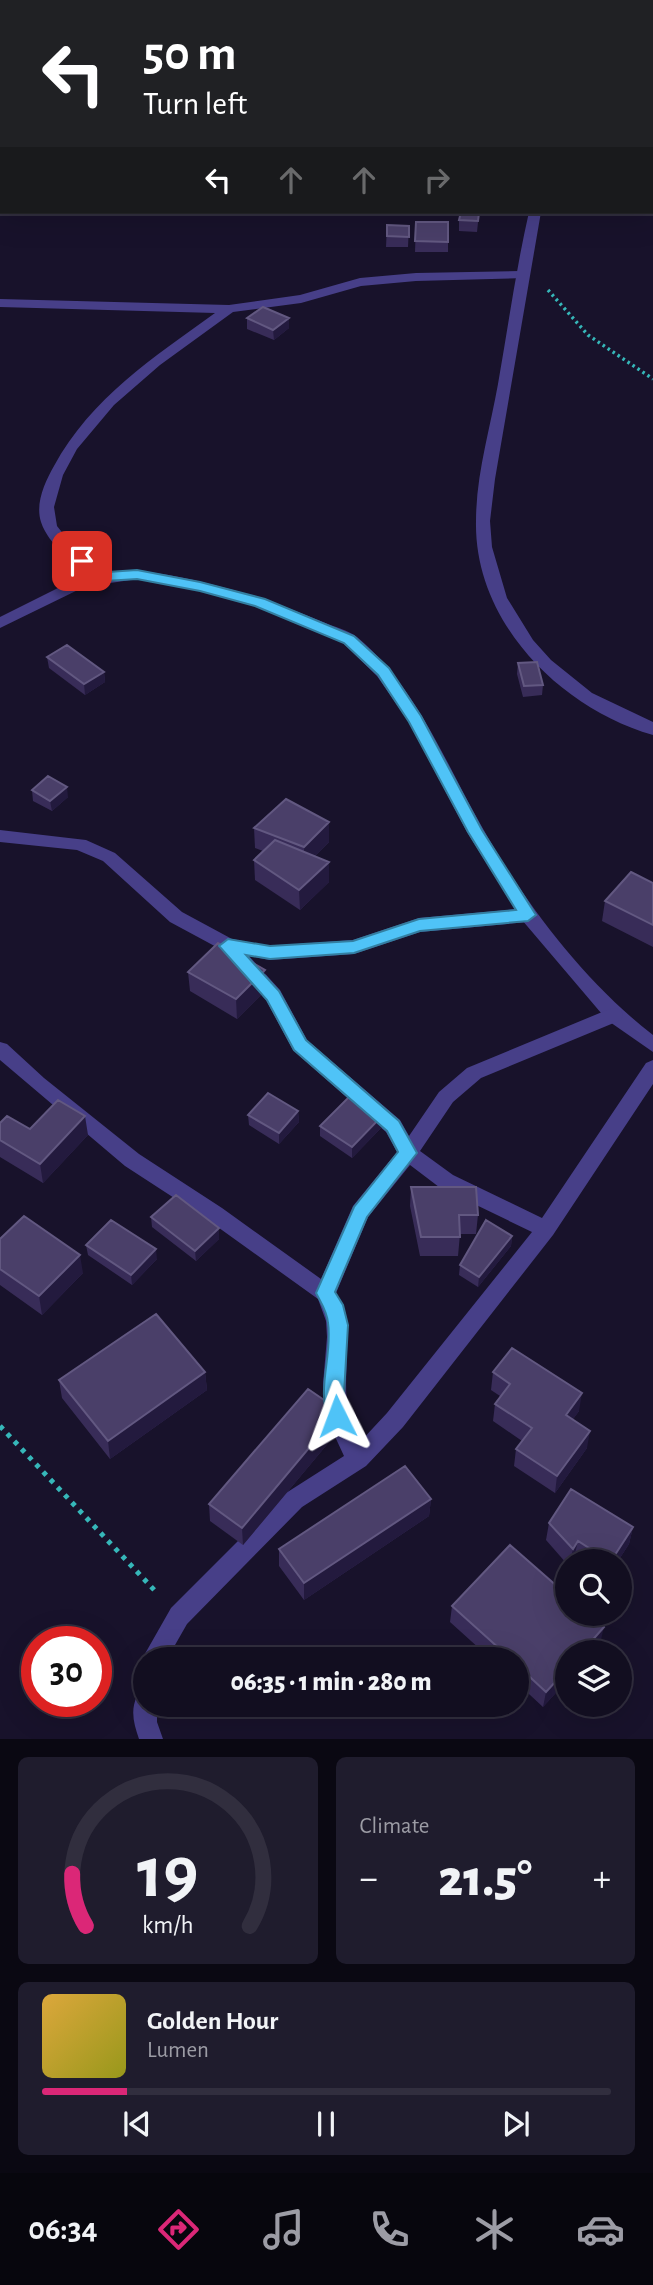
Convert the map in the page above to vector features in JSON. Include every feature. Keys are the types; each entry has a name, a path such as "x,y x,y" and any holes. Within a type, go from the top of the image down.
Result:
{"street":[{"path":"535,214 520,275 502,398 489,460 483,522 485,552 510,618 529,647 559,676 586,696 653,730"},
{"path":"0,303 229,309 301,299 359,282 416,277 520,275"},
{"path":"105,577 63,544 50,527 46,512 49,491 60,466 78,435 115,395 229,309"},
{"path":"0,623 79,583 137,574 200,586 260,602 349,639 383,672 416,720 476,832 528,915 614,1015 653,1045"},
{"path":"0,836 80,844 109,857 176,917 228,946 273,995 300,1045 393,1126 408,1153 446,1181 546,1229"},
{"path":"228,946 270,953 354,947 419,925 528,915"},
{"path":"325,1293 360,1212 408,1153 446,1097 474,1073 614,1015"},
{"path":"0,1049 37,1083 132,1160 215,1213 325,1293 333,1305 338,1325 334,1394 337,1416 358,1459"},
{"path":"161,1647 179,1616 294,1500 358,1459 395,1420 546,1229 653,1068"},
{"path":"145,1717 151,1739"}],"path":[{"path":"520,275 557,296 573,320 590,337 653,379"},
{"path":"0,1426 179,1616"}],"building":[{"path":"460,214 479,214 478,221 459,220"},
{"path":"416,222 448,222 448,242 415,241"},
{"path":"387,225 409,226 409,237 387,236"},
{"path":"263,307 289,318 273,330 247,318"},
{"path":"67,645 104,672 84,684 47,657"},
{"path":"537,662 543,685 524,686 518,663"},
{"path":"48,776 67,787 50,801 32,790"},
{"path":"286,799 329,822 304,847 254,828"},
{"path":"275,840 329,862 299,890 254,860"},
{"path":"631,872 653,883 653,925 605,901"},
{"path":"218,943 265,970 236,999 188,972"},
{"path":"268,1093 298,1111 279,1133 248,1115"},
{"path":"352,1094 384,1114 352,1147 320,1126"},
{"path":"58,1100 85,1116 40,1164 0,1140 0,1123 7,1116 30,1129"},
{"path":"411,1187 476,1187 478,1215 459,1215 460,1237 421,1237"},
{"path":"176,1195 219,1228 195,1251 151,1217"},
{"path":"24,1216 80,1255 39,1296 0,1269 0,1239"},
{"path":"111,1220 156,1249 131,1275 86,1245"},
{"path":"486,1220 512,1236 479,1277 460,1265"},
{"path":"156,1314 205,1372 108,1441 59,1380"},
{"path":"512,1348 582,1393 566,1415 590,1431 557,1476 516,1449 532,1428 495,1404 510,1384 493,1372"},
{"path":"308,1389 340,1411 242,1528 209,1504"},
{"path":"405,1466 431,1499 304,1583 279,1549"},
{"path":"571,1489 633,1527 619,1549 590,1549 578,1541 573,1549 549,1523"},
{"path":"510,1545 555,1584 555,1626 604,1627 593,1640 555,1640 555,1682 546,1692 529,1676 529,1647 498,1647 452,1606"}],"route":[{"path":"82,561 105,577 137,574 200,586 260,602 349,639 383,672 416,720 476,832 528,915 419,925 354,947 270,953 228,946 273,995 300,1045 393,1126 408,1153 360,1212 325,1293 333,1305 338,1325 334,1394 337,1416"}]}
